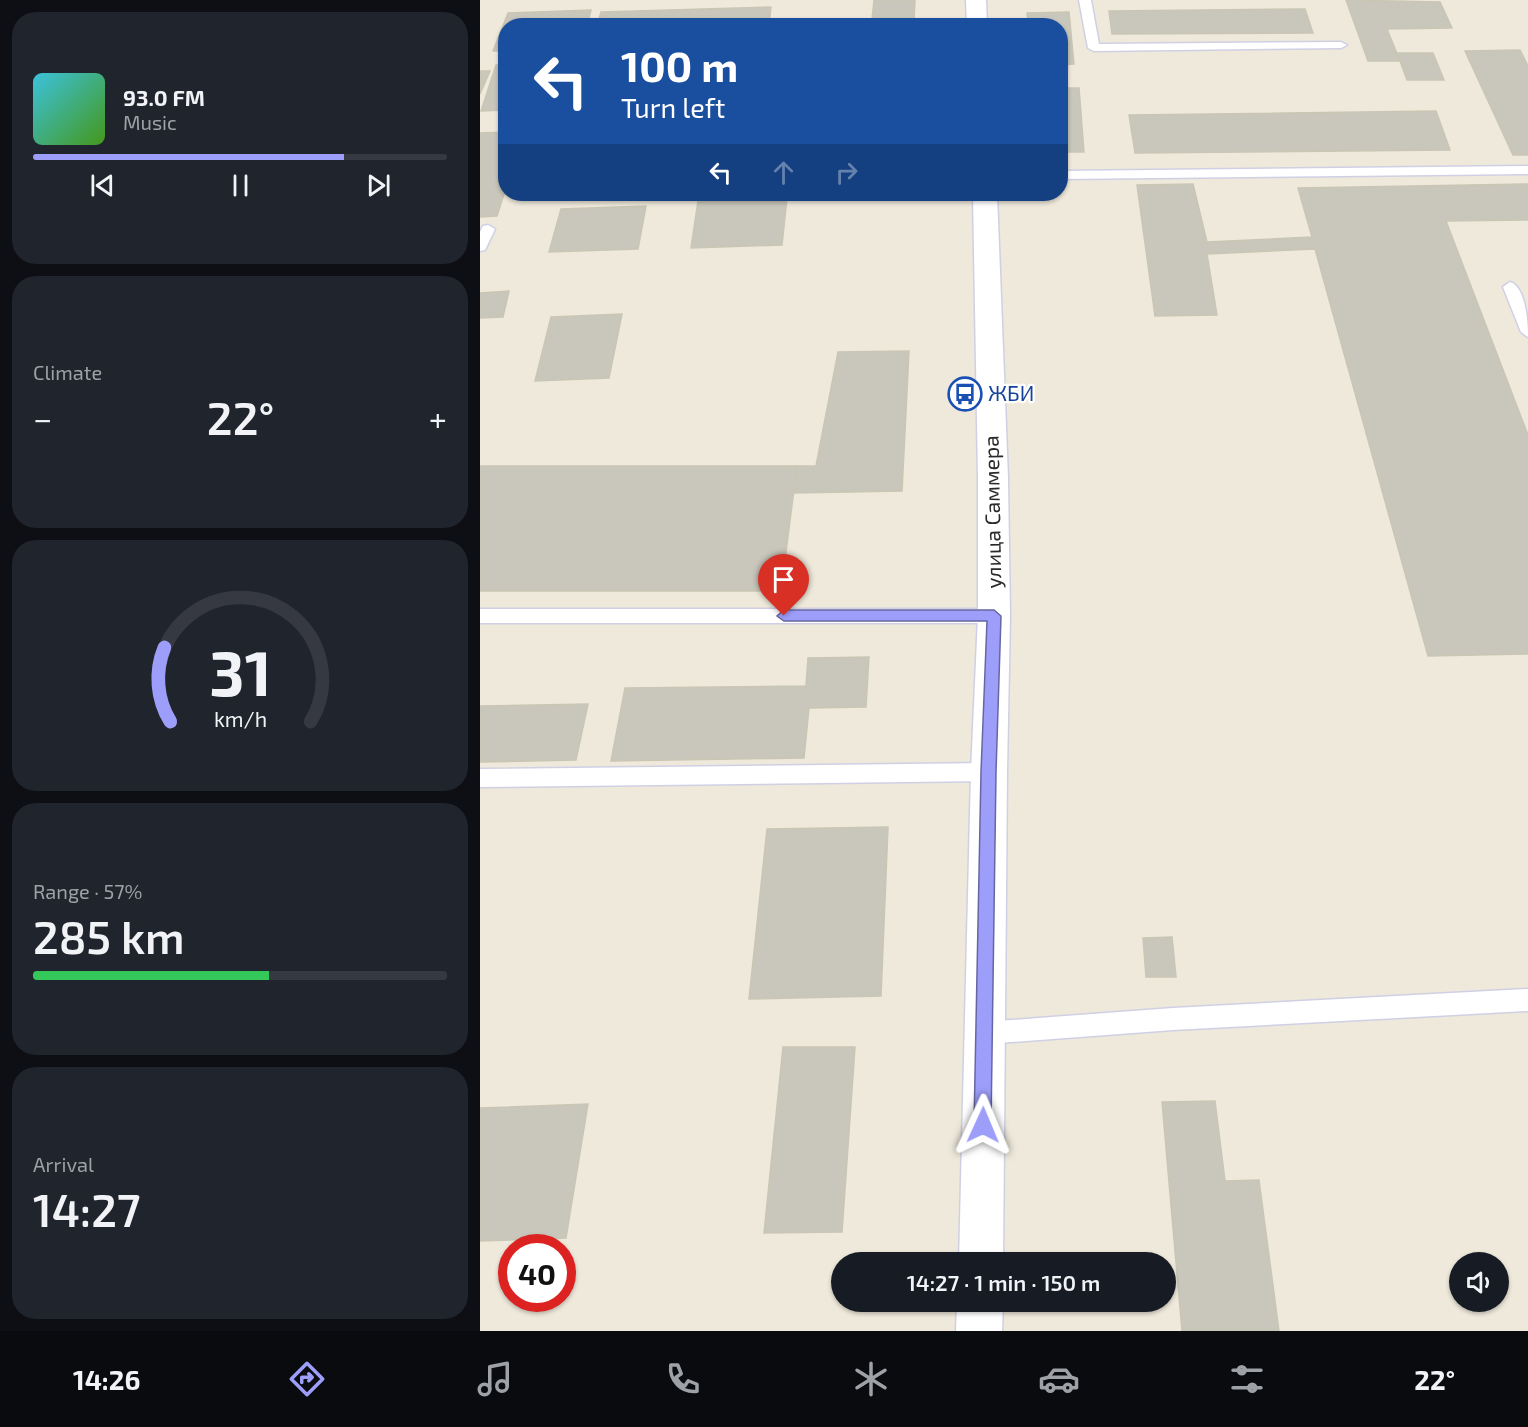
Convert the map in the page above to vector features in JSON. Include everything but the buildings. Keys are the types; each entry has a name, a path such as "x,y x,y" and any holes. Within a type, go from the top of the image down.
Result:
{"street":[{"path":"976,0 977,18"},
{"name":"улица Саммера","path":"981,1252 988,772 994,616 993,478 984,201"},
{"path":"980,1312 980,1331"}],"lane":[{"path":"1085,0 1094,48 1341,45"},
{"path":"1068,175 1528,170"},
{"path":"480,247 488,229"},
{"path":"1510,287 1528,332"},
{"path":"480,616 994,616"},
{"path":"480,778 988,772"},
{"path":"984,1033 1185,1018 1528,1000"}],"place":[{"name":"ЖБИ","path":"965,394"}],"route":[{"path":"784,616 994,616 988,772 983,1125"}]}
